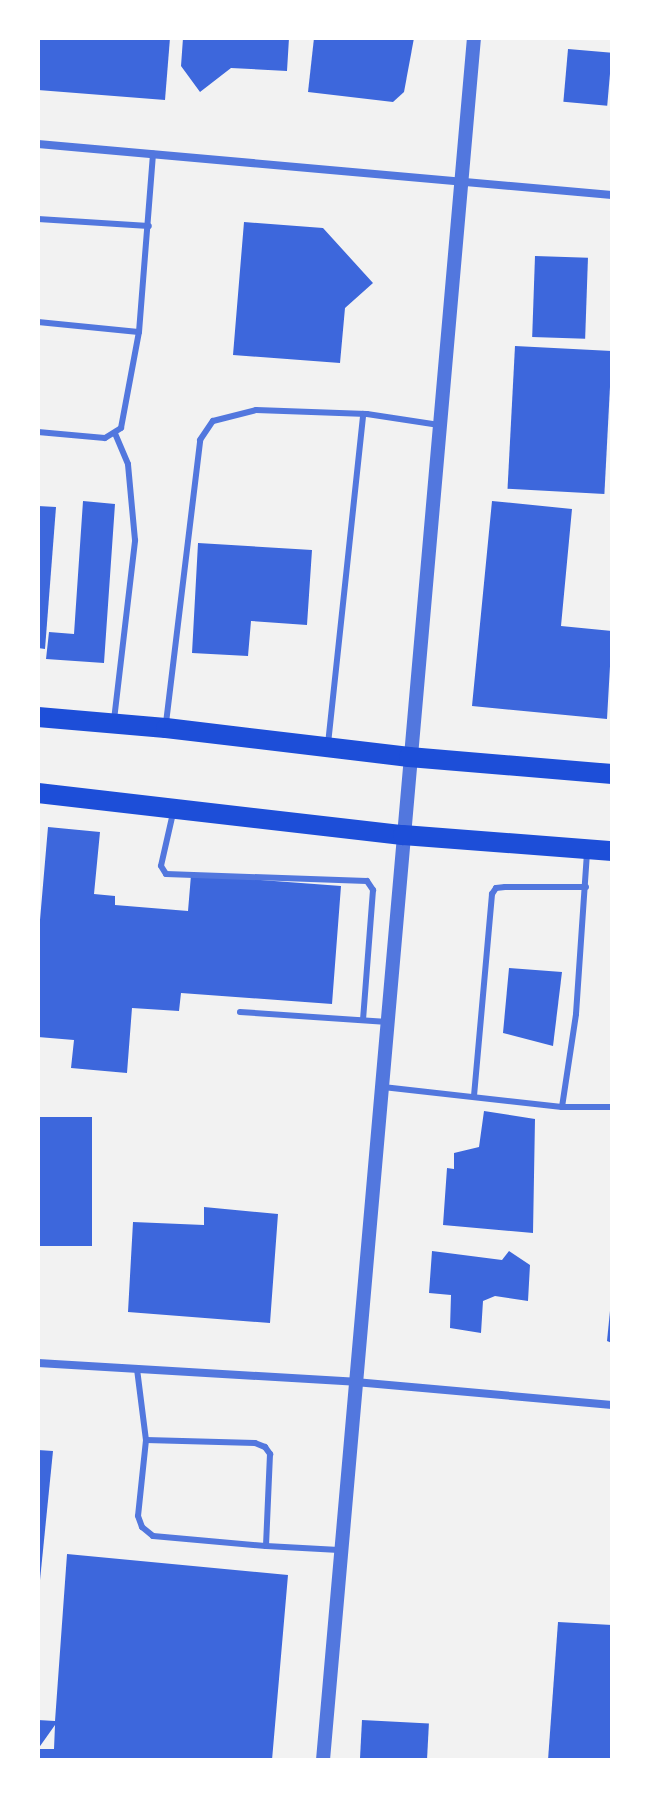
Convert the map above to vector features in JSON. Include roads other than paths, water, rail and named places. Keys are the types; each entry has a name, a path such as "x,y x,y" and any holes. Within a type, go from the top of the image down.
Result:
{"main road":[{"path":"38,717 166,728 409,757 612,774"},
{"path":"38,793 403,835 612,851"}],"street":[{"path":"323,1760 379,1087 388,1022 474,38"},
{"path":"38,144 612,195"},
{"path":"38,1363 355,1382 612,1405"}],"lane":[{"path":"38,432 105,438 121,428 139,332 153,154"},
{"path":"38,219 149,226"},
{"path":"38,322 139,332"},
{"path":"166,728 200,440 213,421 256,410 363,414 439,425"},
{"path":"328,747 363,414"},
{"path":"113,723 135,540 128,464 115,434"},
{"path":"174,809 161,866 166,874 367,881 373,890 363,1020"},
{"path":"562,1107 576,1014 587,849"},
{"path":"474,1096 492,894 496,888 505,887 586,887"},
{"path":"240,1012 388,1022"},
{"path":"379,1087 562,1107 612,1107"},
{"path":"137,1369 146,1440 138,1516 142,1527 153,1536 341,1550"},
{"path":"146,1440 255,1443 265,1447 270,1454 266,1546"}]}
